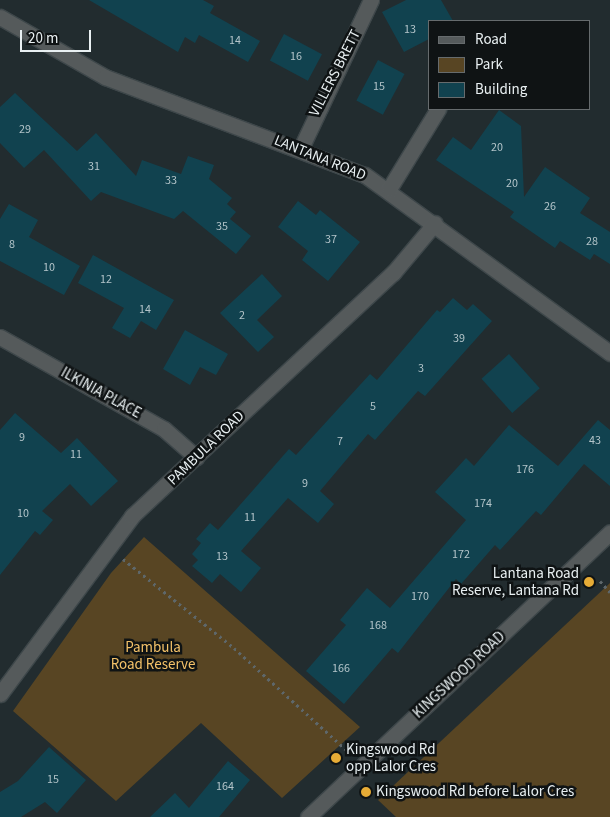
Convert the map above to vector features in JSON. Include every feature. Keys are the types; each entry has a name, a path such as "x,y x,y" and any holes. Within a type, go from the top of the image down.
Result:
{"street":[{"name":"VILLERS BRETT","path":"301,148 371,0"},
{"name":"LANTANA ROAD","path":"0,17 105,77 301,148 389,189 610,353"},
{"path":"389,189 437,110"},
{"name":"PAMBULA ROAD","path":"0,694 106,546 196,456 393,273 435,223"},
{"name":"ILKINIA PLACE","path":"0,337 164,429 196,456"},
{"name":"KINGSWOOD ROAD","path":"308,817 610,532"}],"path":[{"path":"106,546 234,648 363,766"},
{"path":"600,581 610,592"}],"green space":[{"name":"Pambula Road Reserve","path":"144,537 360,727 282,798 201,723 116,801 13,711 111,573"},
{"path":"610,583 610,817 396,817 378,800"}],"building":[{"path":"89,0 203,0 214,6 210,13 260,41 248,62 199,35 195,43 185,37 178,52"},
{"path":"406,0 441,0 452,20 428,20 428,40 404,52 382,12"},
{"path":"284,34 322,54 308,81 270,60"},
{"path":"378,60 404,74 383,115 356,101"},
{"path":"15,93 77,151 96,133 136,176 142,160 181,174 188,156 214,165 209,179 232,198 227,204 236,212 230,219 251,236 236,254 183,211 174,219 101,192 91,201 44,150 24,168 0,143 0,107"},
{"path":"499,110 521,126 524,197 545,167 590,198 580,213 610,232 610,264 594,254 590,260 560,241 555,248 510,217 514,212 436,160 453,137 471,150"},
{"path":"298,201 316,215 320,210 360,242 328,281 302,260 308,251 278,227"},
{"path":"9,204 38,220 29,237 80,266 64,295 0,261 0,219"},
{"path":"93,255 174,300 156,330 141,321 130,338 112,328 124,308 78,283"},
{"path":"262,274 282,296 257,320 274,337 258,352 220,313"},
{"path":"453,298 467,310 473,304 492,321 425,396 418,391 375,440 368,434 320,491 334,504 318,523 288,498 241,551 261,568 241,592 220,574 212,583 192,566 198,560 192,554 201,543 196,539 210,523 218,530 289,449 296,455 370,374 377,380 437,310 440,312"},
{"path":"185,330 228,354 216,375 200,367 190,385 163,369"},
{"path":"509,354 540,388 512,413 482,379"},
{"path":"15,413 61,453 77,438 118,481 91,506 70,484 42,511 53,520 40,535 35,531 0,575 0,430"},
{"path":"598,420 610,430 610,486 584,464 541,515 536,511 500,550 495,545 461,584 456,579 398,653 392,648 344,704 306,671 346,625 340,620 367,588 390,608 466,520 435,492 466,458 474,466 509,425 558,466"},
{"path":"49,747 86,780 57,813 45,802 21,817 0,817 0,792 18,781"},
{"path":"228,761 250,780 219,817 150,817 175,793 189,808"}],"place":[{"name":"Lantana Road Reserve, Lantana Rd","path":"589,582"},
{"name":"Kingswood Rd opp Lalor Cres","path":"336,758"},
{"name":"Kingswood Rd before Lalor Cres","path":"366,792"}]}
